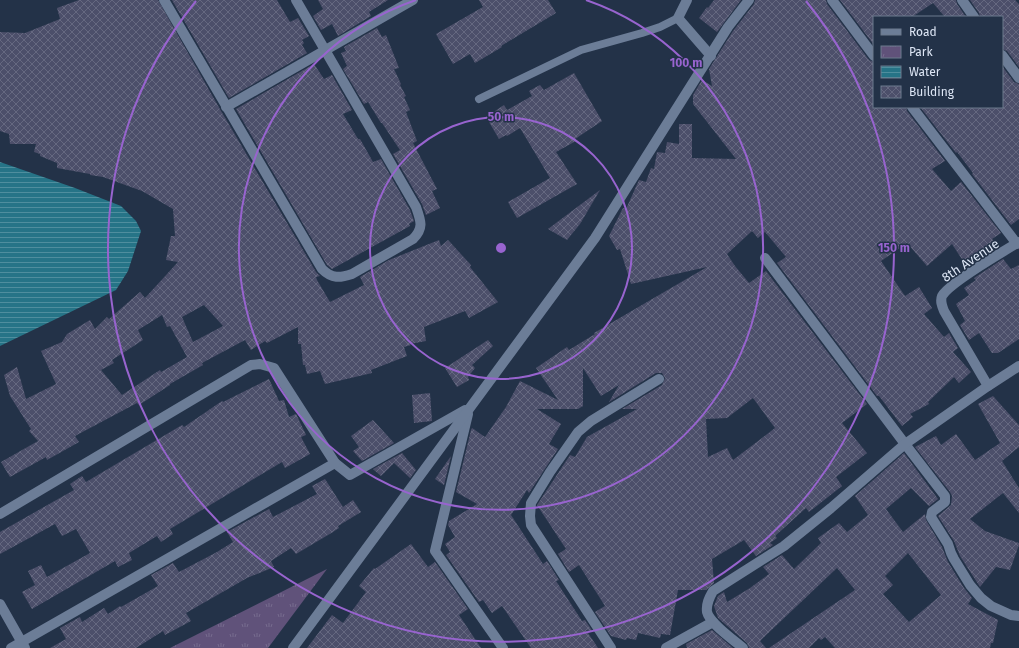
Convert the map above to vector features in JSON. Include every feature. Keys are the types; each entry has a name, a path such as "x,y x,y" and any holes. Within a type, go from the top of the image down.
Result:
{"street":[{"path":"164,0 322,270 336,278 344,277 413,240 421,228 416,207 296,0"},
{"path":"226,106 413,0"},
{"path":"687,0 678,18 711,56"},
{"path":"294,648 595,238 728,27 749,0"},
{"path":"832,0 873,55"},
{"path":"962,0 973,16"},
{"path":"1003,56 1019,78"},
{"path":"913,108 1018,243"},
{"name":"8th Avenue","path":"988,386 944,311 941,299 948,289 968,274 1018,243"},
{"path":"765,258 904,444 946,496 945,502 932,512 931,517 970,584 986,604 1012,615 1019,616"},
{"path":"0,514 251,365 260,364 274,368 334,463 350,475 469,408"},
{"path":"743,648 713,622 708,614 707,604 713,591 784,546 831,508 904,444 1019,366"},
{"path":"611,648 531,525 531,503 550,472 578,432 591,421 659,379"},
{"path":"469,408 435,551 503,648"},
{"path":"11,648 24,645 334,463"},
{"path":"0,604 24,645"},
{"path":"666,648 713,622"}],"lane":[{"path":"479,99 581,50 642,33 660,27 678,18"}],"green space":[{"path":"327,569 268,648 170,648"}],"water":[{"path":"0,162 121,206 136,221 141,231 128,271 116,290 0,346"}],"building":[{"path":"79,0 158,0 221,111 316,272 320,276 316,277 317,280 330,302 364,285 360,277 389,260 439,240 441,246 448,240 471,265 470,267 498,302 469,318 465,311 424,327 426,341 410,344 411,345 404,347 407,356 371,370 372,373 325,384 320,371 307,374 305,365 303,365 301,344 298,344 298,327 267,343 265,341 251,350 245,340 202,363 203,365 170,384 139,405 137,403 75,436 79,442 47,460 46,457 10,477 1,462 38,441 29,431 31,429 10,396 4,375 17,367 26,399 56,384 41,351 62,342 67,334 90,320 95,329 107,317 109,319 140,292 145,298 178,262 166,260 171,236 175,236 173,209 142,191 103,177 57,168 57,163 34,152 36,144 10,144 9,134 0,131 0,32 25,33 60,19 57,8","holes":["204,305 223,326 193,342 182,317","162,315 167,327 170,326 187,357 161,372 160,370 122,395 101,370 114,363 112,360 143,340 138,330"]},
{"path":"172,0 277,0 290,22 298,18 309,36 302,40 304,43 302,45 307,53 229,98"},
{"path":"318,0 388,0 369,12 371,16 338,36 332,24 321,30 313,16 323,9"},
{"path":"479,0 548,0 556,13 475,63 470,54 453,64 436,34 483,7"},
{"path":"714,0 741,0 717,32 699,18"},
{"path":"755,0 826,0 827,4 869,60 873,62 873,108 906,108 945,161 932,169 951,191 961,182 1001,233 992,239 996,244 992,248 994,250 967,267 952,244 927,266 907,243 881,261 905,296 919,287 932,308 924,314 944,337 949,333 958,348 953,352 971,372 959,383 954,377 928,402 929,404 910,414 913,417 902,426 879,396 877,396 777,263 786,257 765,232 758,238 752,231 727,254 749,283 766,271 867,404 842,423 867,453 836,477 842,486 809,512 806,508 775,536 777,538 770,543 773,545 756,556 744,540 712,559 714,583 706,590 678,590 670,635 661,634 660,638 638,633 636,640 627,638 626,640 611,636 595,612 605,606 579,565 569,572 558,554 566,549 537,505 570,455 575,457 587,437 637,409 622,409 662,385 665,378 662,373 656,373 609,402 619,385 601,396 583,368 583,406 578,409 537,409 561,424 549,444 558,449 529,493 527,490 511,515 543,564 547,561 559,580 556,581 582,621 585,620 593,632 586,630 598,648 531,648 502,606 492,613 483,600 479,602 446,555 450,552 445,544 455,537 448,525 449,521 477,504 456,492 471,430 472,428 485,437 506,407 520,381 558,400 536,368 567,347 569,350 595,334 594,333 707,267 631,284 620,249 617,250 609,236 623,208 626,209 639,180 646,182 651,168 654,169 657,152 665,153 667,142 679,144 679,124 692,124 692,158 736,159 693,104 693,95 702,80 712,86 709,69 733,31 754,4","holes":["753,398 775,428 733,460 727,448 708,457 706,419 727,418"]},
{"path":"840,0 956,0 965,16 944,16 933,3 914,16 873,16 873,44"},
{"path":"970,0 1015,0 1019,4 1019,67 1007,51 1003,49 1003,16 980,16"},
{"path":"377,28 382,37 386,35 399,68 394,69 406,96 404,97 410,110 406,112 417,141 413,143 437,189 432,191 440,208 426,215 422,204 393,154 400,150 368,102 364,104 343,69 347,66 341,53 346,51 344,47"},
{"path":"314,64 324,79 332,75 352,110 343,114 373,162 381,159 410,210 414,221 409,224 410,226 332,269 327,265 236,109"},
{"path":"1003,67 1014,82 1019,84 1019,219 1011,225 957,152 956,153 921,108 1003,108"},
{"path":"574,73 602,121 575,139 576,141 556,152 577,184 517,218 508,202 550,178 520,128 499,139 486,117 504,105 507,110 532,96 529,91 540,85 544,90"},
{"path":"600,190 580,224 567,240 548,229"},
{"path":"1003,259 1011,269 1019,265 1019,339 998,353 992,353 979,333 969,340 960,325 965,321 956,304 969,295 964,288 976,280 974,278"},
{"path":"488,340 493,346 472,365 475,368 468,377 469,380 457,387 445,368"},
{"path":"269,379 279,401 284,400 289,417 296,414 306,435 301,437 310,454 285,468 282,462 170,529 173,534 161,542 157,536 129,553 132,560 118,567 115,561 32,609 22,592 35,585 28,571 41,565 47,577 90,553 76,529 62,536 55,524 0,554 0,532 74,490 70,484 82,476 86,482 182,425 184,427 222,401 223,402"},
{"path":"430,393 432,421 414,423 412,395"},
{"path":"993,396 1019,425 1019,447 1002,461 1019,488 1019,513 1003,493 970,519 985,531 1019,543 1019,545 1010,570 996,567 980,587 960,556 954,541 938,516 951,505 952,496 915,447 936,436 941,445 956,434 975,460 1000,443 978,404"},
{"path":"373,420 394,443 362,461 353,451 359,447 351,436"},
{"path":"402,453 416,470 410,478 394,463 381,476 373,469"},
{"path":"904,453 938,499 929,506 911,488 886,509 903,532 925,514 926,520 942,547 948,562 972,598 968,604 998,620 993,643 991,643 990,648 835,648 825,637 821,640 819,638 809,648 769,648 855,590 837,568 760,641 766,648 749,648 747,643 718,618 714,606 718,596 724,592 727,602 750,588 769,574 763,567 782,555 794,569 821,543 818,538 839,523 847,532 868,515 855,496","holes":["908,553 941,595 909,622 883,594 893,585 885,576"]},
{"path":"451,456 444,485 435,479"},
{"path":"325,479 343,507 353,500 361,512 338,526 339,528 333,532 296,554 291,548 271,561 274,567 247,578 186,613 191,621 165,635 163,631 136,648 50,648 66,639 60,628 80,617 82,622 104,608 108,614 120,606 121,607 158,586 151,575 173,563 179,572 217,552 233,542 227,532 269,509 273,517 317,494 312,486"},
{"path":"411,544 428,567 435,562 468,609 459,615 481,648 307,648 332,615 343,623 366,592 359,586 374,568 375,569"},
{"path":"712,630 733,648 687,648 686,644"}]}
